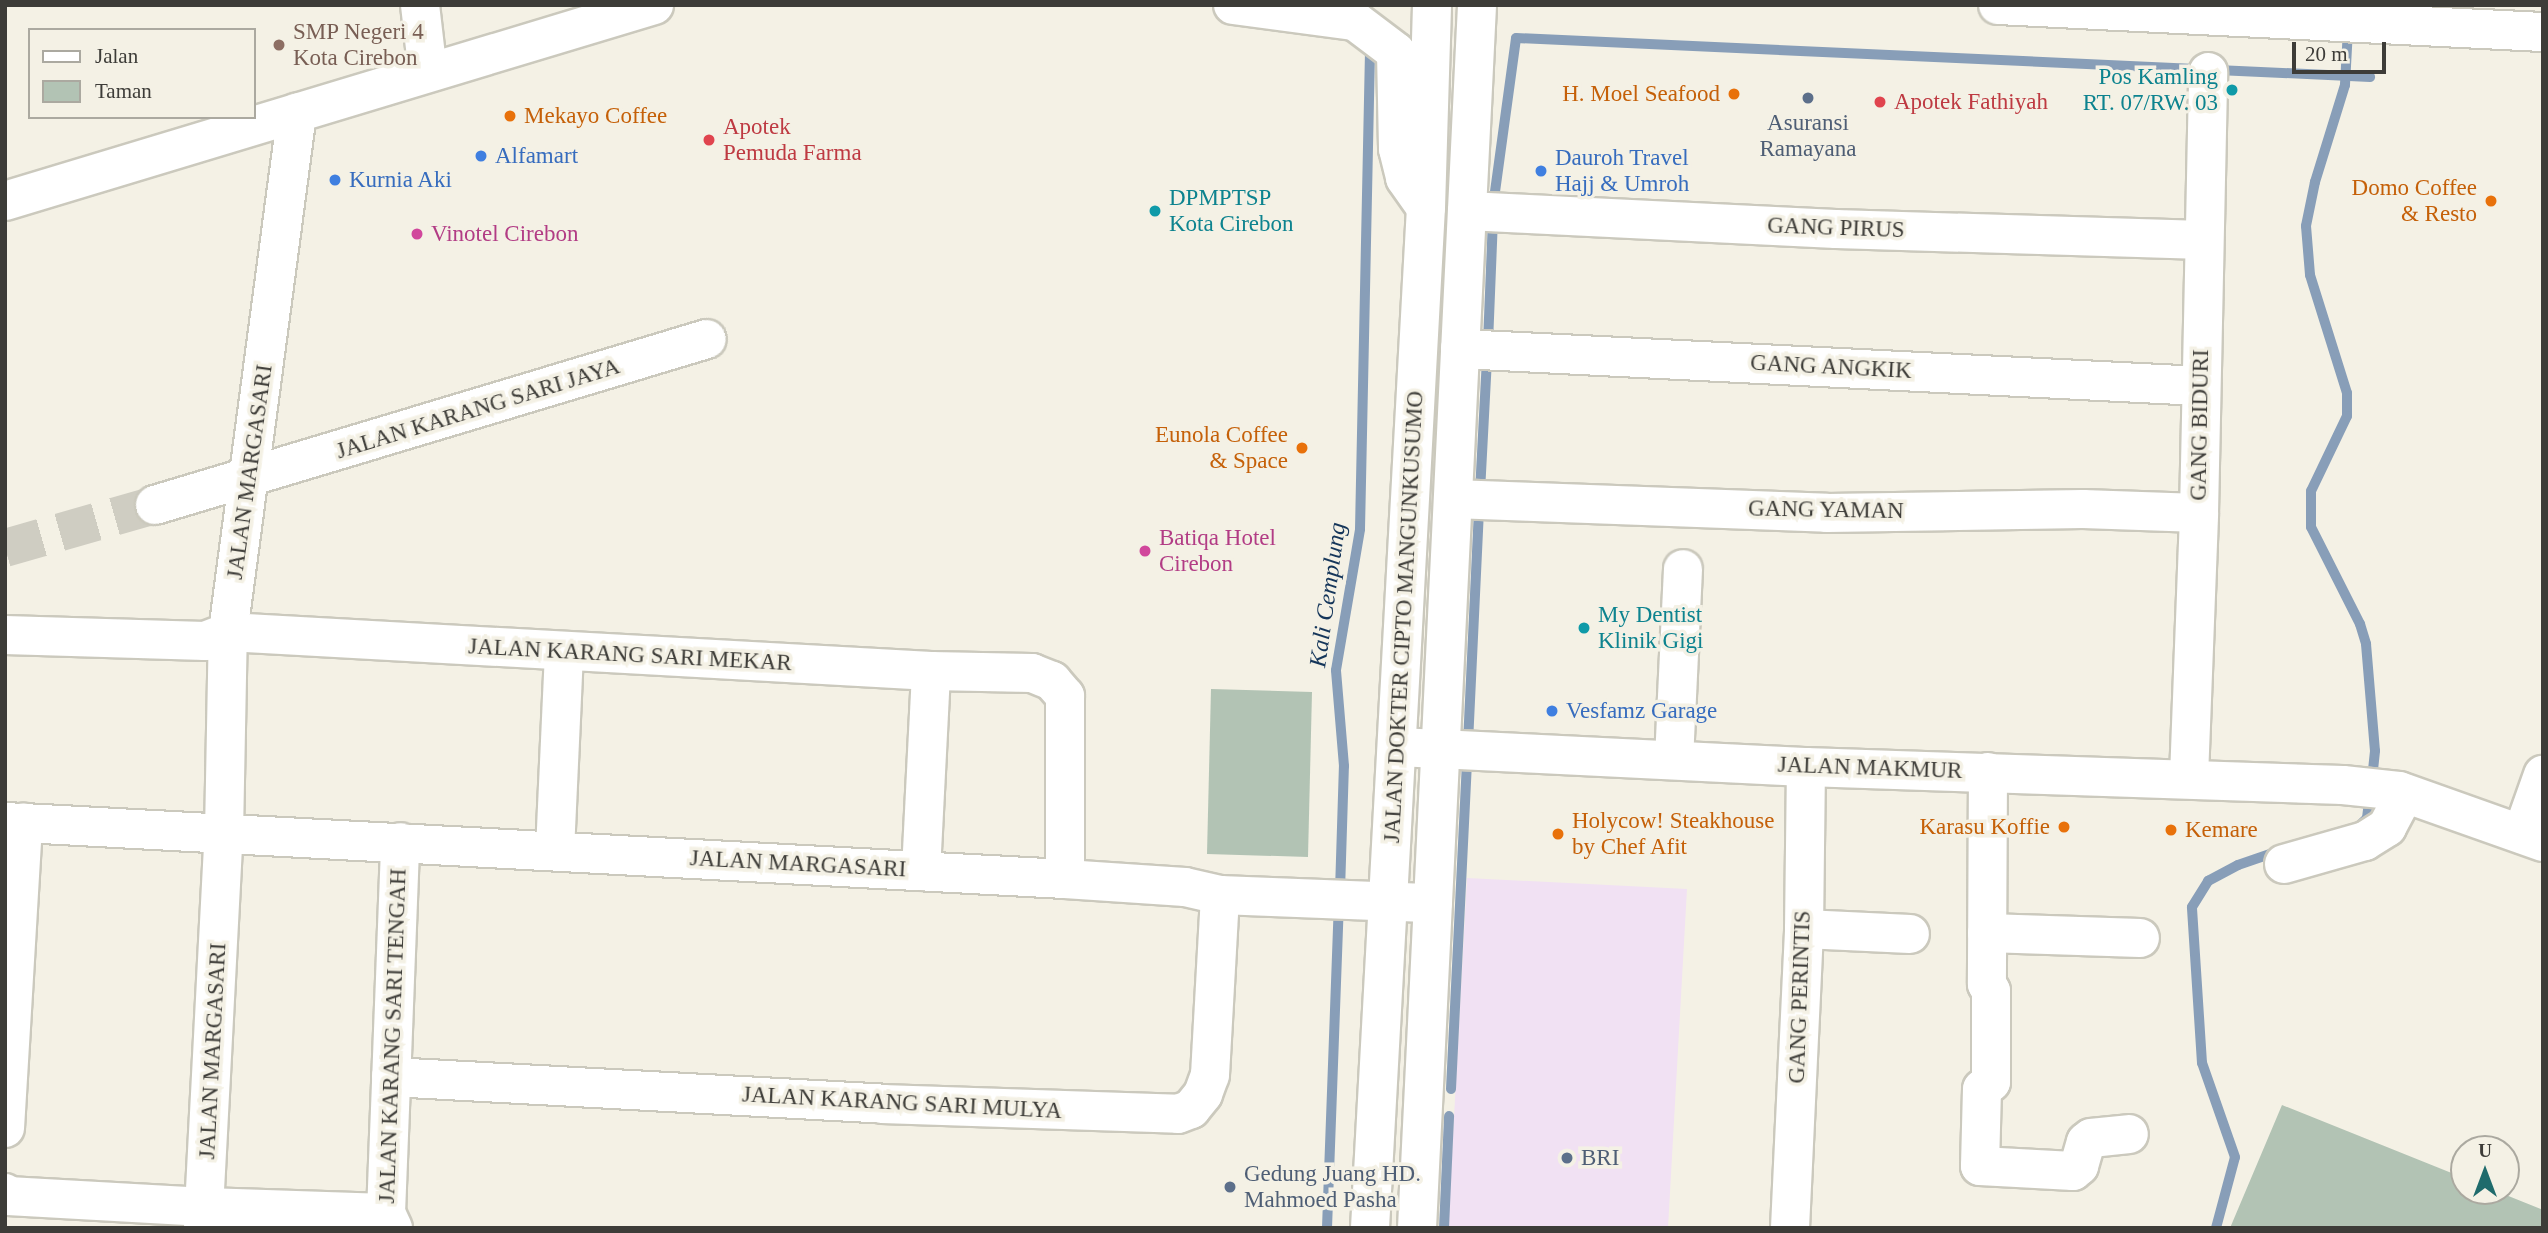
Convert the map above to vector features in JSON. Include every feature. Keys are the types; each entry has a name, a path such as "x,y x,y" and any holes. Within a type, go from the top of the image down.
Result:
{"street":[{"path":"420,5 428,73"},
{"path":"5,201 654,5"},
{"path":"1233,5 1355,20 1396,52 1398,149 1405,177 1426,208"},
{"name":"JALAN DOKTER CIPTO MANGUNKUSUMO","path":"1370,1228 1380,901 1397,747 1426,208 1432,5"},
{"name":"JALAN DOKTER CIPTO MANGUNKUSUMO","path":"1417,1228 1477,5"},
{"path":"1998,5 2209,56 2314,16 2375,24 2543,32"},
{"name":"GANG BIDURI","path":"2189,777 2199,513 2209,56"},
{"name":"JALAN MARGASARI","path":"204,1217 224,833 228,632 297,113"},
{"name":"GANG PIRUS","path":"1467,211 1836,229 2204,240"},
{"name":"JALAN KARANG SARI JAYA","path":"155,505 248,480 708,339"},
{"name":"GANG ANGKIK","path":"1460,349 2201,386"},
{"name":"GANG YAMAN","path":"1453,499 1827,513 2083,509 2199,513"},
{"path":"1674,760 1683,569"},
{"name":"JALAN KARANG SARI MEKAR","path":"5,635 205,641 228,632 931,671 1032,673 1060,687 1065,696 1065,879"},
{"path":"555,851 564,652"},
{"path":"921,871 931,671"},
{"name":"JALAN MAKMUR","path":"1397,747 1806,767 2189,777 2343,785 2402,792 2532,838"},
{"name":"GANG PERINTIS","path":"1790,1228 1804,929 1806,767"},
{"path":"1988,772 1987,933 1991,1082 1982,1089 1980,1166 2073,1171 2080,1166 2086,1142 2091,1138 2129,1134"},
{"path":"2532,838 2543,775"},
{"path":"2284,864 2365,841 2387,827 2402,792"},
{"path":"5,1128 14,822"},
{"name":"JALAN MARGASARI","path":"14,822 1065,879 1185,887 1220,895 1433,903"},
{"name":"JALAN KARANG SARI TENGAH","path":"390,1220 391,1077 400,842"},
{"name":"JALAN KARANG SARI MULYA","path":"391,1077 882,1104 1178,1114 1191,1109 1197,1102 1210,1075 1220,895"},
{"path":"1804,929 1910,934"},
{"path":"1987,933 2140,937"},
{"path":"5,1193 8,1196 204,1217 390,1220"}],"shaded area":[{"path":"1467,878 1687,889 1668,1228 1448,1228"}],"green space":[{"path":"1211,689 1312,692 1308,857 1207,854"},
{"path":"2282,1105 2450,1172 2450,1205 2520,1205 2520,1201 2543,1210 2543,1228 2230,1228"}],"waterway":[{"path":"2348,29 2345,85 2315,182 2306,226 2310,275 2347,393 2347,416 2311,491 2311,527 2360,624 2366,644 2375,751 2372,779"},
{"path":"1494,199 1516,38 2370,77"},
{"name":"Kali Cemplung","path":"1340,891 1344,766 1336,670 1360,529 1370,52"},
{"path":"1488,343 1493,219"},
{"path":"1480,492 1487,359"},
{"path":"1468,743 1479,512"},
{"path":"1451,1089 1467,764"},
{"path":"2360,825 2367,818 2370,794"},
{"path":"2216,1228 2235,1157 2202,1063 2192,907 2208,881 2238,865 2279,851"},
{"name":"Kali Cemplung","path":"1327,1228 1339,906"},
{"path":"1444,1228 1449,1116"}],"tunnel":[{"path":"5,548 155,505"}],"place":[{"name":"SMP Negeri 4 Kota Cirebon","path":"279,45"},
{"name":"Pos Kamling RT. 07/RW. 03","path":"2232,90"},
{"name":"H. Moel Seafood","path":"1734,94"},
{"name":"Asuransi Ramayana","path":"1808,98"},
{"name":"Apotek Fathiyah","path":"1880,102"},
{"name":"Mekayo Coffee","path":"510,116"},
{"name":"Apotek Pemuda Farma","path":"709,140"},
{"name":"Alfamart","path":"481,156"},
{"name":"Dauroh Travel Hajj & Umroh","path":"1541,171"},
{"name":"Kurnia Aki","path":"335,180"},
{"name":"Domo Coffee & Resto","path":"2491,201"},
{"name":"DPMPTSP Kota Cirebon","path":"1155,211"},
{"name":"Vinotel Cirebon","path":"417,234"},
{"name":"Eunola Coffee & Space","path":"1302,448"},
{"name":"Batiqa Hotel Cirebon","path":"1145,551"},
{"name":"My Dentist Klinik Gigi","path":"1584,628"},
{"name":"Vesfamz Garage","path":"1552,711"},
{"name":"Karasu Koffie","path":"2064,827"},
{"name":"Kemare","path":"2171,830"},
{"name":"Holycow! Steakhouse by Chef Afit","path":"1558,834"},
{"name":"BRI","path":"1567,1158"},
{"name":"Gedung Juang HD. Mahmoed Pasha","path":"1230,1187"}]}
